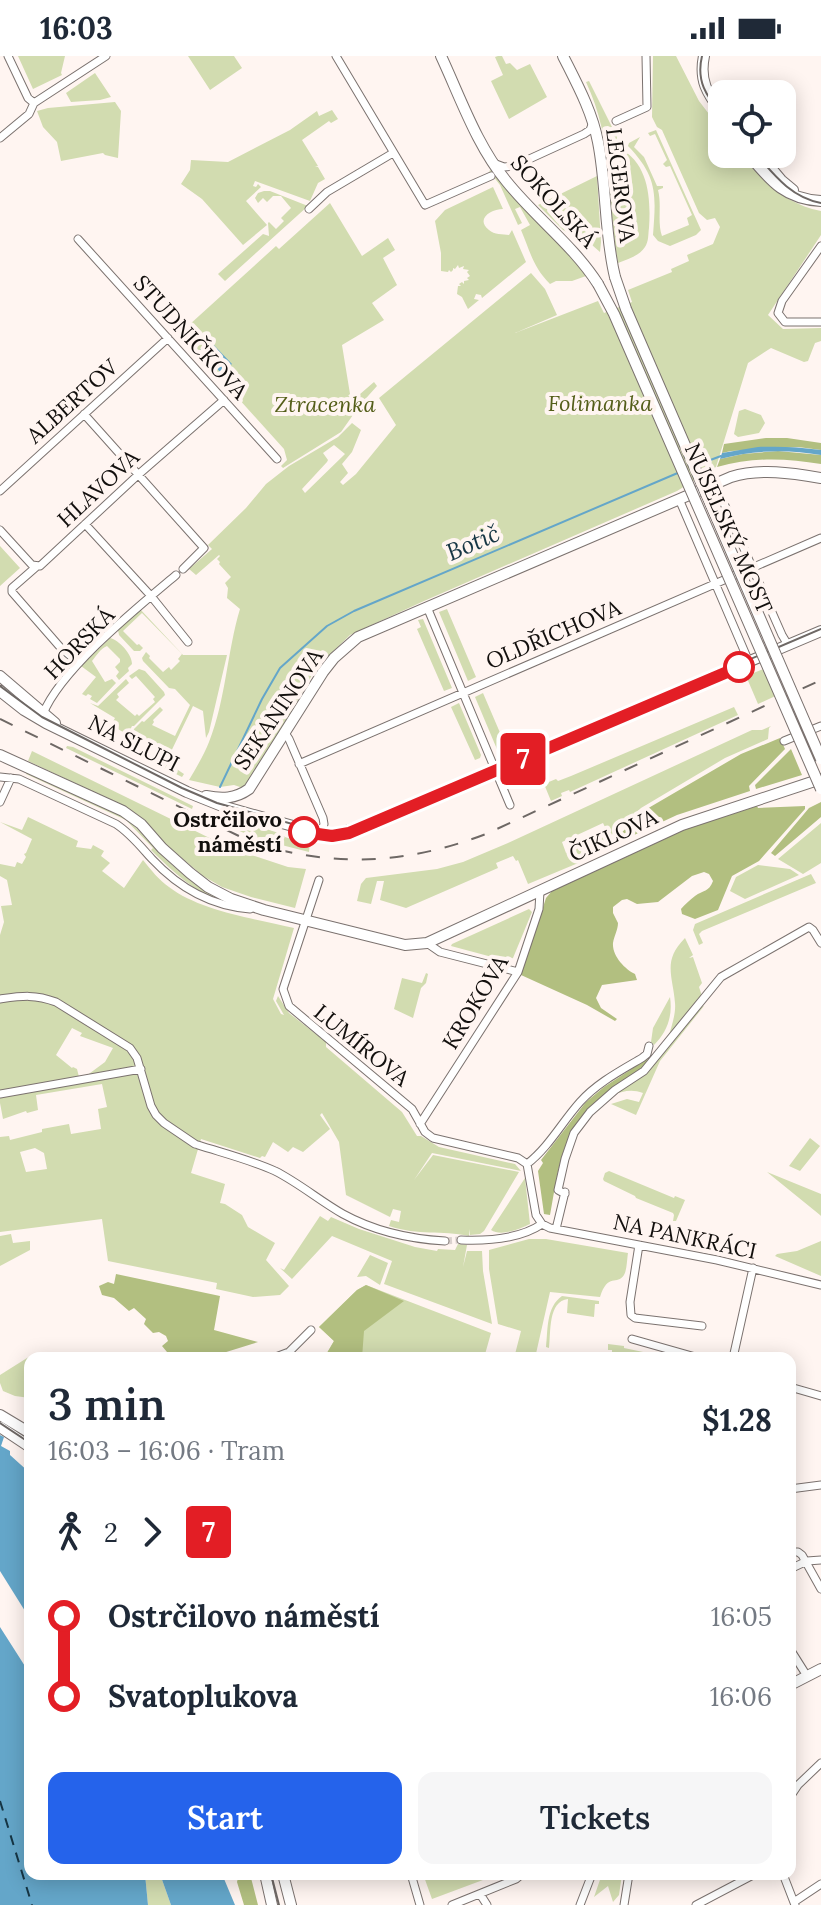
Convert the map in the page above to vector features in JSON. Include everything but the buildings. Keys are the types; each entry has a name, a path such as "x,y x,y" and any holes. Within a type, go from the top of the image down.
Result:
{"main road":[{"name":"SOKOLSKÁ","path":"441,56 491,160 515,192 579,257 598,284"},
{"name":"LEGEROVA","path":"563,56 593,121 602,165 608,248 615,277"},
{"path":"704,56 703,84 708,97"},
{"path":"703,84 708,94"},
{"path":"760,168 788,193 821,201"},
{"path":"772,168 792,189 821,201"},
{"name":"NUSELSKÝ MOST","path":"615,277 626,309 821,759"},
{"name":"NUSELSKÝ MOST","path":"598,284 621,329 821,789"},
{"name":"SEKANINOVA","path":"187,792 230,798 249,789 323,672 358,637 737,475 783,473 821,478"},
{"path":"187,792 254,816 321,834 338,834 821,631"},
{"name":"NA SLUPI","path":"0,676 42,716"},
{"name":"NA SLUPI","path":"0,691 62,730 187,792"},
{"path":"0,755 123,811 141,824 175,861 208,887 231,899 405,945 427,943"},
{"name":"ČIKLOVA","path":"427,943 682,825 821,779"},
{"path":"230,798 238,800 254,816"},
{"path":"0,1415 24,1432"},
{"path":"0,1427 24,1433"},
{"path":"796,1682 821,1669"},
{"path":"266,1880 272,1905"},
{"path":"285,1880 291,1905"}],"street":[{"path":"8,56 28,98 34,103"},
{"path":"0,138 29,114 34,103 106,56"},
{"path":"336,56 425,205 491,176"},
{"path":"616,121 647,107 646,56"},
{"path":"491,160 504,167 514,166 584,134 590,130 593,121"},
{"path":"309,209 327,192 393,153"},
{"name":"STUDNIČKOVA","path":"78,239 277,459"},
{"path":"821,246 782,301 778,313 785,322 821,322"},
{"name":"ALBERTOV","path":"0,491 168,338"},
{"name":"HLAVOVA","path":"79,663 60,647 12,592 12,588 224,400"},
{"path":"84,414 139,474"},
{"name":"HORSKÁ","path":"42,716 48,703 79,663 204,548 139,474"},
{"path":"715,483 788,645"},
{"path":"679,499 749,662"},
{"path":"85,524 188,642"},
{"path":"0,530 36,567"},
{"name":"OLDŘICHOVA","path":"299,764 821,538"},
{"path":"427,607 510,805"},
{"path":"784,741 821,726"},
{"path":"285,733 323,821 321,834"},
{"path":"0,777 33,786 123,828 166,873 201,896 233,908 264,910"},
{"path":"0,802 11,778"},
{"name":"LUMÍROVA","path":"319,880 283,989 289,1006 412,1109 425,1132 441,1141 515,1158 527,1164"},
{"name":"KROKOVA","path":"420,1124 518,972 539,909 540,891"},
{"path":"556,1229 565,1193 558,1190 565,1159 581,1121 606,1097 644,1071 721,977 806,928 813,930 821,943"},
{"path":"427,943 440,952 518,972"},
{"path":"0,999 31,995 56,1002 130,1048 141,1069 156,1115 197,1145 271,1169 361,1222 413,1238 445,1241"},
{"path":"461,1240 498,1239 542,1224 535,1211 527,1164 543,1151 583,1098 642,1058 649,1046"},
{"path":"0,1094 141,1069"},
{"name":"NA PANKRÁCI","path":"542,1224 821,1285"},
{"path":"639,1245 630,1302 631,1315 702,1326"},
{"path":"734,1352 753,1268"},
{"path":"291,1352 311,1330"},
{"path":"632,1339 678,1352"},
{"path":"796,1389 821,1396"},
{"path":"796,1488 821,1485"},
{"path":"796,1553 807,1561 821,1589"},
{"path":"796,1566 821,1560"},
{"path":"796,1659 807,1676"},
{"path":"796,1788 821,1763"},
{"path":"413,1880 420,1905"},
{"path":"452,1905 514,1880"},
{"path":"580,1905 590,1880"},
{"path":"624,1905 628,1880"},
{"path":"696,1905 744,1880"},
{"path":"785,1880 794,1903 821,1884"},
{"path":"480,1894 487,1905"}],"green space":[{"path":"18,56 65,56 62,75 33,89"},
{"path":"188,56 234,56 242,68 210,90"},
{"path":"502,56 506,64 510,63 517,70 530,64 547,97 509,119 491,81 503,75 495,57"},
{"name":"Folimanka","path":"653,56 676,56 708,113 708,168 752,168 781,194 796,203 821,211 821,235 768,315 783,329 821,328 821,341 815,343 808,361 771,348 748,363 716,467 677,491 350,635 316,668 251,782 243,788 189,780 215,726 240,609 227,598 225,583 231,577 219,564 219,555 196,575 189,569 212,549 208,545 266,484 289,466 338,437 352,423 361,430 352,452 342,464 348,473 340,482 343,485 356,474 396,425 379,398 531,273 545,289 557,315 515,333 598,301 604,313 632,302 628,290 672,272 671,269 689,261 687,255 713,244 720,227 715,218 707,220 699,213 662,130 652,117","holes":["334,445 345,454 305,493 302,489 328,460 323,453"]},
{"path":"95,73 111,97 71,102 66,93"},
{"path":"589,81 617,137 616,142 608,147 611,169 616,166 616,149 619,148 637,163 648,194 650,217 646,245 636,255 618,263 606,150 602,127 586,82"},
{"path":"115,102 121,111 118,158 103,153 61,161 57,142 43,127 37,111"},
{"path":"332,110 338,119 329,121 302,140 318,166 315,167 325,179 318,183 310,201 255,181 253,186 258,184 261,187 246,201 267,225 243,245 202,199 181,184 190,170 191,160 228,162 290,130 317,111 319,116"},
{"path":"656,130 701,230 670,246 653,235 653,187 645,167 628,146 640,137 634,147 644,157 657,186 663,186 658,190 662,236 689,225 687,218 692,215 670,166 663,164 667,160 655,134 650,136 648,133"},
{"path":"491,170 586,276 550,284 544,278 521,230 530,225 520,207 515,209 522,223 518,225"},
{"path":"597,176 600,252 563,230 538,205"},
{"path":"493,187 503,209 486,215 485,226 499,234 509,235 512,230 526,262 482,298 476,294 474,299 479,300 468,309 457,294 459,284 469,280 469,270 458,265 451,272 441,271 435,221 445,210"},
{"path":"264,191 270,191 308,206 225,281 218,274 263,234 269,236 268,223 276,229 291,208 281,196 273,196 267,202 263,198 258,203 255,198"},
{"name":"Ztracenka","path":"330,203 362,256 388,238 395,250 383,258 397,285 372,303 384,320 342,345 348,396 352,401 374,382 377,386 341,432 283,468 281,466 287,460 284,449 182,336 189,325 276,246 279,249"},
{"path":"745,409 761,415 765,423 759,433 738,437 734,434 739,411"},
{"path":"766,438 821,443 821,450 798,447 722,453 724,444"},
{"path":"778,451 821,455 821,464 769,460 743,461 717,467 720,459"},
{"path":"0,546 20,568 0,586"},
{"path":"140,609 183,655 227,655 206,738 203,711 193,706 166,762 184,774 182,777 160,766 165,762 166,754 131,735 142,721 160,707 163,710 152,725 175,736 190,705 143,661 146,652 163,672 169,667 171,670 182,654 142,613 123,631 143,648 140,651 134,651 119,635 118,630"},
{"path":"447,609 476,677 468,681 439,612"},
{"path":"423,619 452,688 444,691 417,629 421,627 418,620"},
{"path":"110,638 124,648 132,664 119,680 115,667 120,659 107,646 99,652 92,661 105,682 112,679 116,683 97,703 90,699 92,696 82,694 96,677 81,666"},
{"path":"773,665 784,692 758,704 746,676"},
{"path":"139,669 145,671 165,695 129,732 123,732 111,725 115,718 90,703 98,706 126,679 129,683 117,694 119,697 116,700 139,716 155,702 155,697 136,676 132,679 129,676"},
{"path":"483,693 507,749 499,754 475,697"},
{"path":"459,703 481,755 475,760 451,707"},
{"path":"734,707 738,715 570,792 561,793 562,796 551,801 544,784 571,776"},
{"path":"771,726 768,739 725,758 641,808 583,861 528,884 518,860 513,856 496,863 498,868 406,908 380,900 384,881 377,881 371,904 357,901 361,884 366,878 437,869 463,862 752,730","holes":["603,823 608,833 566,853 562,842"]},
{"path":"780,738 785,749 749,786 750,791 677,815 619,842 616,838 645,810 741,754"},
{"path":"66,748 193,806 192,809"},
{"path":"791,749 802,775 756,789 755,785"},
{"path":"32,751 230,848 288,867 306,869 295,908 222,887 203,876 128,808 28,761"},
{"path":"27,770 125,818 181,872 230,903 208,895 177,875 126,820 26,774"},
{"path":"821,802 821,817 775,856 771,853 809,808"},
{"path":"757,806 805,806 805,809 759,861 732,876 718,910 695,919 682,914 684,905 711,885 713,881 704,872 692,876 658,902 637,904 627,899 613,907 618,923 613,943 615,953 637,980 602,985 596,998 601,1008 617,1019 615,1021 521,975 546,898 552,891 684,830"},
{"path":"212,812 291,839 310,842 309,852 258,839 210,818"},
{"path":"28,817 78,841 76,847 91,849 93,845 104,851 101,856 110,863 102,871 124,888 143,860 165,884 196,902 294,928 273,999 281,1014 284,1015 276,1001 278,996 289,1013 326,1042 326,1047 402,1112 417,1136 439,1147 515,1164 521,1171 432,1153 414,1180 433,1155 519,1172 484,1231 470,1235 470,1229 469,1236 400,1229 389,1226 391,1220 399,1222 401,1211 393,1209 390,1217 346,1195 339,1142 322,1113 320,1115 330,1129 303,1152 293,1147 288,1152 273,1142 265,1157 260,1158 201,1139 191,1173 225,1184 220,1203 242,1215 248,1227 275,1243 266,1260 289,1286 280,1295 253,1297 216,1289 217,1283 108,1261 102,1219 0,1232 0,1137 9,1136 10,1140 69,1124 71,1134 101,1129 98,1109 107,1107 102,1084 36,1095 38,1110 3,1119 0,1103 0,935 4,922 1,906 12,905 7,880 0,876 0,864 15,867 17,862 22,864 32,839 0,822 22,830","holes":["72,1028 82,1033 80,1036 113,1048 105,1062 82,1079 77,1069 56,1055","35,1148 44,1153 47,1169 26,1172 20,1152"]},
{"path":"821,823 821,863 803,874 778,859"},
{"path":"758,865 790,869 799,875 745,899 730,891 736,877"},
{"path":"811,874 816,883 702,931 699,934 703,943 699,945 693,930 695,924"},
{"path":"529,909 532,912 513,958 507,961 451,946 452,944"},
{"path":"685,938 693,955 689,958 693,957 702,983 699,987 702,996 669,1035 675,1007 671,962"},
{"path":"426,973 426,983 421,988 413,1018 394,1009 402,978 422,983"},
{"path":"670,997 668,1023 654,1045 651,1042 653,1028"},
{"path":"704,1006 660,1061 636,1115 611,1104 627,1099 639,1102 643,1093 628,1091 613,1095"},
{"path":"647,1059 649,1061 643,1068 588,1110 571,1133 561,1159 550,1215 544,1214 538,1171 543,1163 541,1160 586,1102"},
{"path":"810,1138 820,1146 800,1171 789,1166"},
{"path":"609,1171 685,1200 676,1221 673,1221 673,1213 604,1181 605,1173"},
{"path":"767,1172 821,1194 821,1216 820,1215"},
{"path":"525,1178 530,1224 505,1232 491,1230"},
{"path":"320,1216 328,1221 331,1217 415,1247 437,1251 455,1250 458,1244 467,1245 463,1267 467,1251 482,1251 492,1324 384,1284 392,1261 332,1236 292,1279 280,1268 284,1270"},
{"path":"11,1234 13,1243 30,1241 30,1250 0,1266 0,1236"},
{"path":"529,1239 546,1239 628,1253 624,1275 609,1282 600,1297 550,1292 536,1352 516,1352 521,1331 498,1324 489,1250"},
{"path":"821,1241 821,1276 775,1256 797,1251"},
{"path":"370,1255 388,1263 380,1285 366,1276 357,1277"},
{"path":"116,1274 220,1296 214,1330 258,1342 226,1352 167,1352 162,1346 168,1341 166,1336 153,1333 144,1324 146,1319 134,1308 129,1311 114,1298 102,1295 99,1286 108,1282 114,1284"},
{"path":"366,1285 491,1333 486,1352 328,1352 334,1341 319,1327"},
{"path":"366,1285 404,1301 364,1331 362,1352 328,1352 334,1341 319,1327"},
{"path":"562,1296 599,1301 599,1304 595,1304 594,1317 567,1313 568,1299 557,1305 552,1318 549,1348 546,1347 550,1312"},
{"path":"608,1344 643,1352 612,1352 608,1350"},
{"path":"24,1360 24,1397 3,1391 0,1375"},
{"path":"146,1880 162,1880 171,1905 148,1905"},
{"path":"252,1880 258,1905 244,1905 237,1882"},
{"path":"425,1880 483,1880 432,1899"},
{"path":"600,1880 621,1880 619,1895 613,1902 608,1886 594,1897"}],"water":[{"path":"210,341 232,364 221,373 200,350"},
{"path":"758,447 821,450 821,455 770,451 720,459 722,453"},
{"path":"0,1435 4,1437 1,1446 10,1451 10,1455 24,1468 24,1609 0,1571"},
{"path":"0,1627 24,1665 24,1880 146,1880 148,1905 0,1905"},
{"path":"162,1880 225,1880 235,1905 171,1905"}],"waterway":[{"name":"Botič","path":"697,465 721,456"},
{"name":"Botič","path":"220,787 280,668 327,626 354,611 680,472"},
{"name":"Botič","path":"205,815 207,811"}],"ferry route":[{"path":"0,1801 24,1879"},
{"path":"24,1880 32,1905"}],"tunnel":[{"path":"445,1241 461,1240"}],"tram line":[{"path":"702,56 701,81 708,95"},
{"path":"768,168 792,191 821,203"},
{"path":"0,686 42,717 217,803 321,832 344,831 821,629"},
{"name":"7","path":"304,832 332,836 349,833 739,667"},
{"path":"0,1423 24,1439"},
{"path":"273,1880 279,1905"}],"railway":[{"path":"0,719 245,839 306,855 366,859 426,852 486,834 821,680"}],"place":[{"name":"Ostrčilovo náměstí","path":"304,832"}]}
